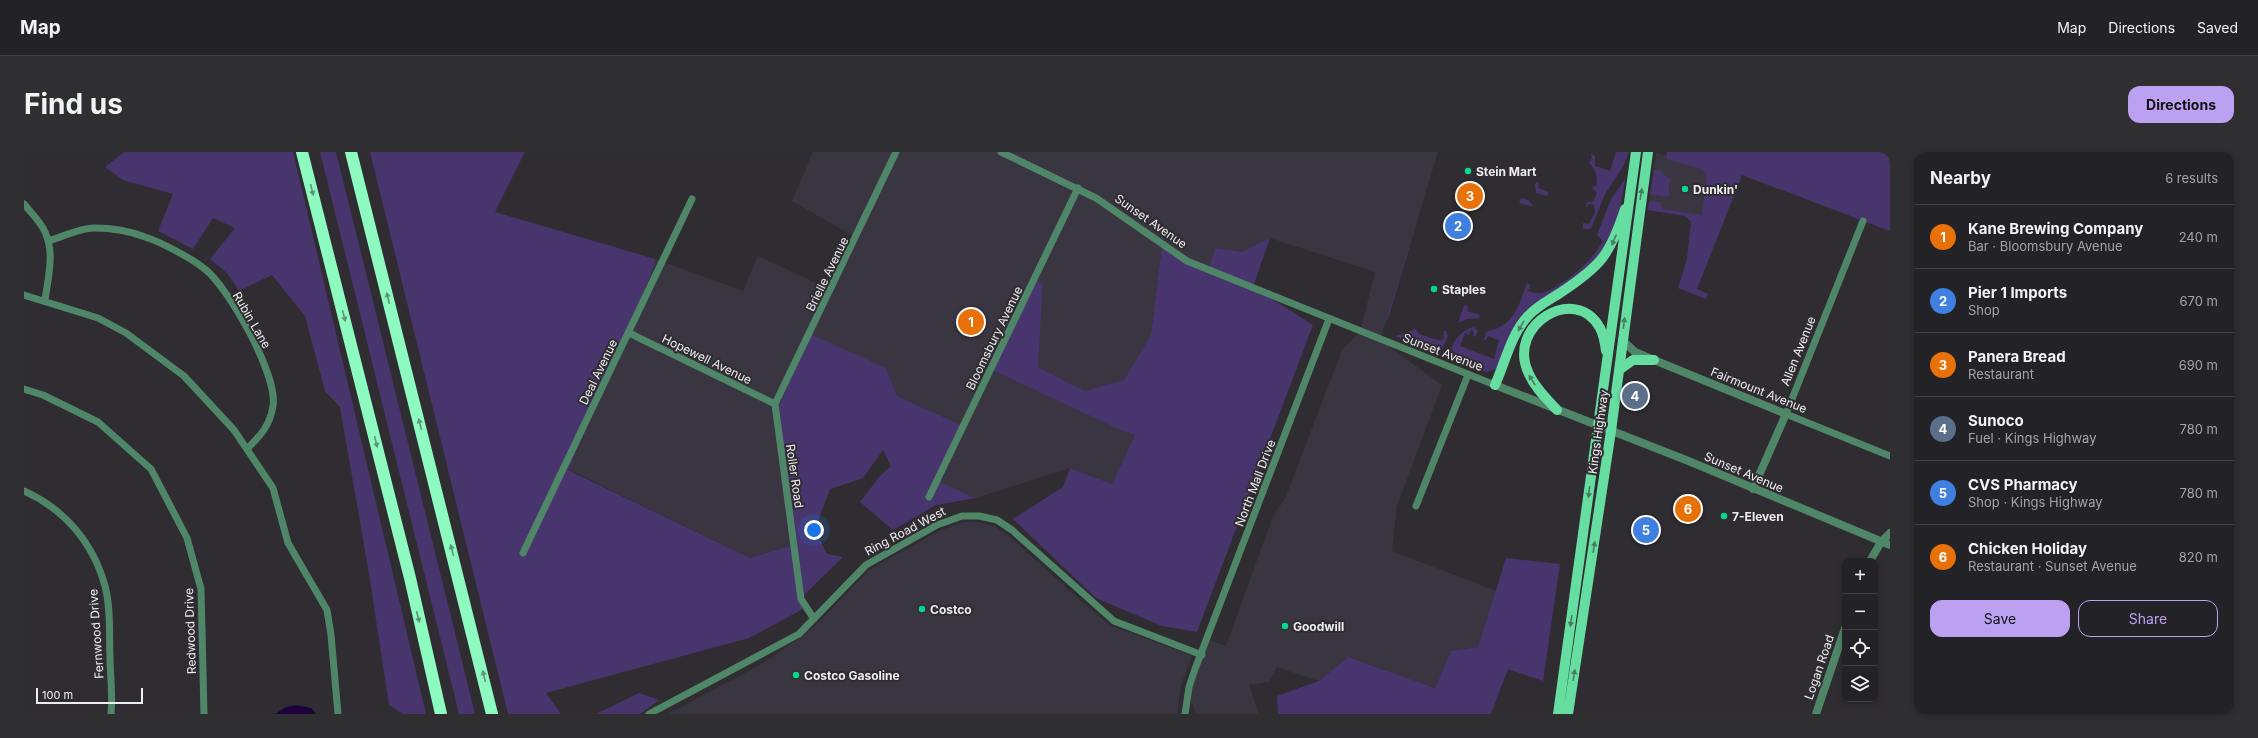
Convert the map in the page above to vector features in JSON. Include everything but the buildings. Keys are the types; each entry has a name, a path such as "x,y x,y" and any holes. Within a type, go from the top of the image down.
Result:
{"highway":[{"path":"302,152 409,571 441,714"},
{"path":"351,152 492,714"}],"main road":[{"name":"Kings Highway","path":"1558,714 1636,152"},
{"name":"Kings Highway","path":"1568,714 1611,431 1648,152"},
{"path":"1495,385 1519,328 1528,316 1583,278 1600,263 1614,240 1631,190"},
{"path":"1557,410 1534,383 1525,364 1525,342 1536,323 1545,316 1559,310 1572,310 1585,313 1592,317 1600,328 1608,358"},
{"path":"1619,370 1633,360 1654,360"}],"street":[{"name":"Brielle Avenue","path":"775,404 896,152"},
{"name":"Sunset Avenue","path":"1001,152 1078,188 1122,214 1157,242 1187,261 1468,375 1611,431 1890,546"},
{"name":"Bloomsbury Avenue","path":"929,497 1078,188"},
{"name":"Deal Avenue","path":"523,553 692,199"},
{"path":"24,204 45,231 48,241 50,252 50,272 45,300"},
{"name":"Allen Avenue","path":"1754,489 1786,414 1862,221"},
{"name":"Rubin Lane","path":"48,241 93,228 122,231 160,242 206,270 236,310 267,369 272,389 273,405 265,430 247,449"},
{"path":"24,295 45,300 98,318 126,333 160,356 184,376 211,404 247,449 273,488 288,543 327,610 332,635 338,714"},
{"name":"North Mall Drive","path":"1184,714 1189,687 1329,319"},
{"name":"Hopewell Avenue","path":"629,333 775,404"},
{"name":"Fairmount Avenue","path":"1622,340 1635,352 1890,456"},
{"path":"1416,506 1468,375"},
{"name":"Redwood Drive","path":"24,389 43,395 98,422 151,469 187,538 201,589 204,714"},
{"name":"Roller Road","path":"775,404 801,599 814,619"},
{"name":"Fernwood Drive","path":"24,491 42,499 58,510 79,533 96,563 105,586 108,605 111,714"},
{"name":"Ring Road West","path":"649,714 799,634 866,565 949,520 962,516 979,516 997,520 1012,530 1114,621 1202,654"},
{"path":"1872,558 1881,542 1890,533"},
{"name":"Logan Road","path":"1816,714 1844,630"}],"shaded area":[{"path":"124,152 293,152 426,714 403,714 389,705 369,574 340,407 325,391 305,316 272,275 239,291 227,273 210,259 235,228 213,218 193,249 158,231 173,194 123,180 105,167"},
{"path":"320,152 336,152 475,714 459,714"},
{"path":"370,152 525,152 495,212 655,259 652,272 568,470 750,558 793,545 777,411 810,334 886,368 897,396 963,426 935,480 976,498 936,505 893,530 860,502 880,476 891,466 883,450 863,478 830,489 815,529 827,554 843,557 803,596 803,609 749,638 546,693 561,714 508,714"},
{"path":"813,152 1438,152 1380,340 1442,385 1397,506 1392,551 1496,591 1478,647 1451,651 1435,688 1348,657 1319,681 1277,667 1269,682 1249,685 1259,714 1196,714 1188,692 1207,639 1226,646 1273,516 1285,499 1342,350 1360,332 1375,272 1270,238 1242,252 1215,248 1208,270 1162,245 1151,336 1124,380 1085,391 1038,367 1043,285 990,369 1118,429 1135,435 1112,484 1070,468 976,498 935,481 963,426 897,396 886,368 793,545 750,558 568,469 652,272 655,259 743,291 758,256 829,289 855,237 792,201"},
{"path":"1616,152 1629,152 1623,167 1605,194 1591,229 1583,229 1583,223 1589,224 1595,212 1594,205 1589,204 1586,208 1587,202 1593,202 1597,192 1592,189 1593,186 1596,186 1597,180 1595,171 1589,163 1592,158 1591,154 1595,156 1595,166 1610,171"},
{"path":"1667,152 1890,152 1890,231 1742,175 1697,289 1708,294 1706,299 1678,288 1687,259 1691,222 1685,216 1648,210 1649,203 1652,201 1660,202 1662,209 1702,215 1707,174 1701,169 1666,159"},
{"path":"1656,153 1742,175 1720,231 1685,216 1648,210"},
{"path":"1654,170 1659,170 1671,180 1669,183 1669,197 1650,194"},
{"path":"1625,179 1615,226 1602,251 1581,273 1538,301 1523,314 1514,326 1497,369 1486,372 1453,359 1451,354 1453,344 1456,339 1469,328 1474,327 1478,331 1475,337 1473,336 1474,331 1471,330 1469,335 1465,333 1460,346 1494,359 1499,340 1488,336 1486,340 1484,340 1486,332 1498,328 1510,319 1520,303 1527,283 1530,285 1530,289 1527,291 1542,293 1569,279 1585,265 1603,241 1597,235 1611,199"},
{"path":"1537,182 1539,183 1538,188 1549,192 1547,196 1536,193 1535,184"},
{"path":"1426,191 1390,312 1383,330"},
{"path":"1521,198 1528,200 1534,207 1519,203"},
{"path":"1270,238 1253,287 1313,325 1197,632 1162,626 1096,598 1013,519 1063,487 1070,468 1112,484 1135,435 1118,429 990,369 1034,277 1043,285 1038,367 1085,391 1124,380 1151,335 1162,245 1208,270 1215,248 1242,252"},
{"path":"1464,305 1468,306 1467,311 1480,315 1479,318 1467,319 1458,323"},
{"path":"1416,329 1419,334 1441,341 1444,338 1444,331 1446,331 1448,336 1441,352 1437,353 1395,336"},
{"path":"963,522 978,522 994,526 1008,535 1082,602 1110,625 1192,656 1181,685 1177,714 668,714 762,664 801,637 818,623 869,570 939,531"},
{"path":"1506,558 1560,564 1543,681 1508,669 1491,714 1278,714 1277,696 1319,681 1348,657 1435,688 1451,651 1478,647"},
{"path":"639,693 659,700 640,714 596,714"},
{"path":"296,705 311,708 316,714 275,714 286,707"}],"place":[{"name":"Stein Mart","path":"1468,171"},
{"name":"Dunkin'","path":"1685,189"},
{"name":"Panera Bread","path":"1470,196"},
{"name":"Pier 1 Imports","path":"1458,226"},
{"name":"Staples","path":"1434,289"},
{"name":"Kane Brewing Company","path":"971,322"},
{"name":"Sunoco","path":"1635,396"},
{"name":"Chicken Holiday","path":"1688,509"},
{"name":"7-Eleven","path":"1724,516"},
{"name":"CVS Pharmacy","path":"1646,530"},
{"name":"Costco","path":"922,609"},
{"name":"Goodwill","path":"1285,626"},
{"name":"Costco Gasoline","path":"796,675"}]}
